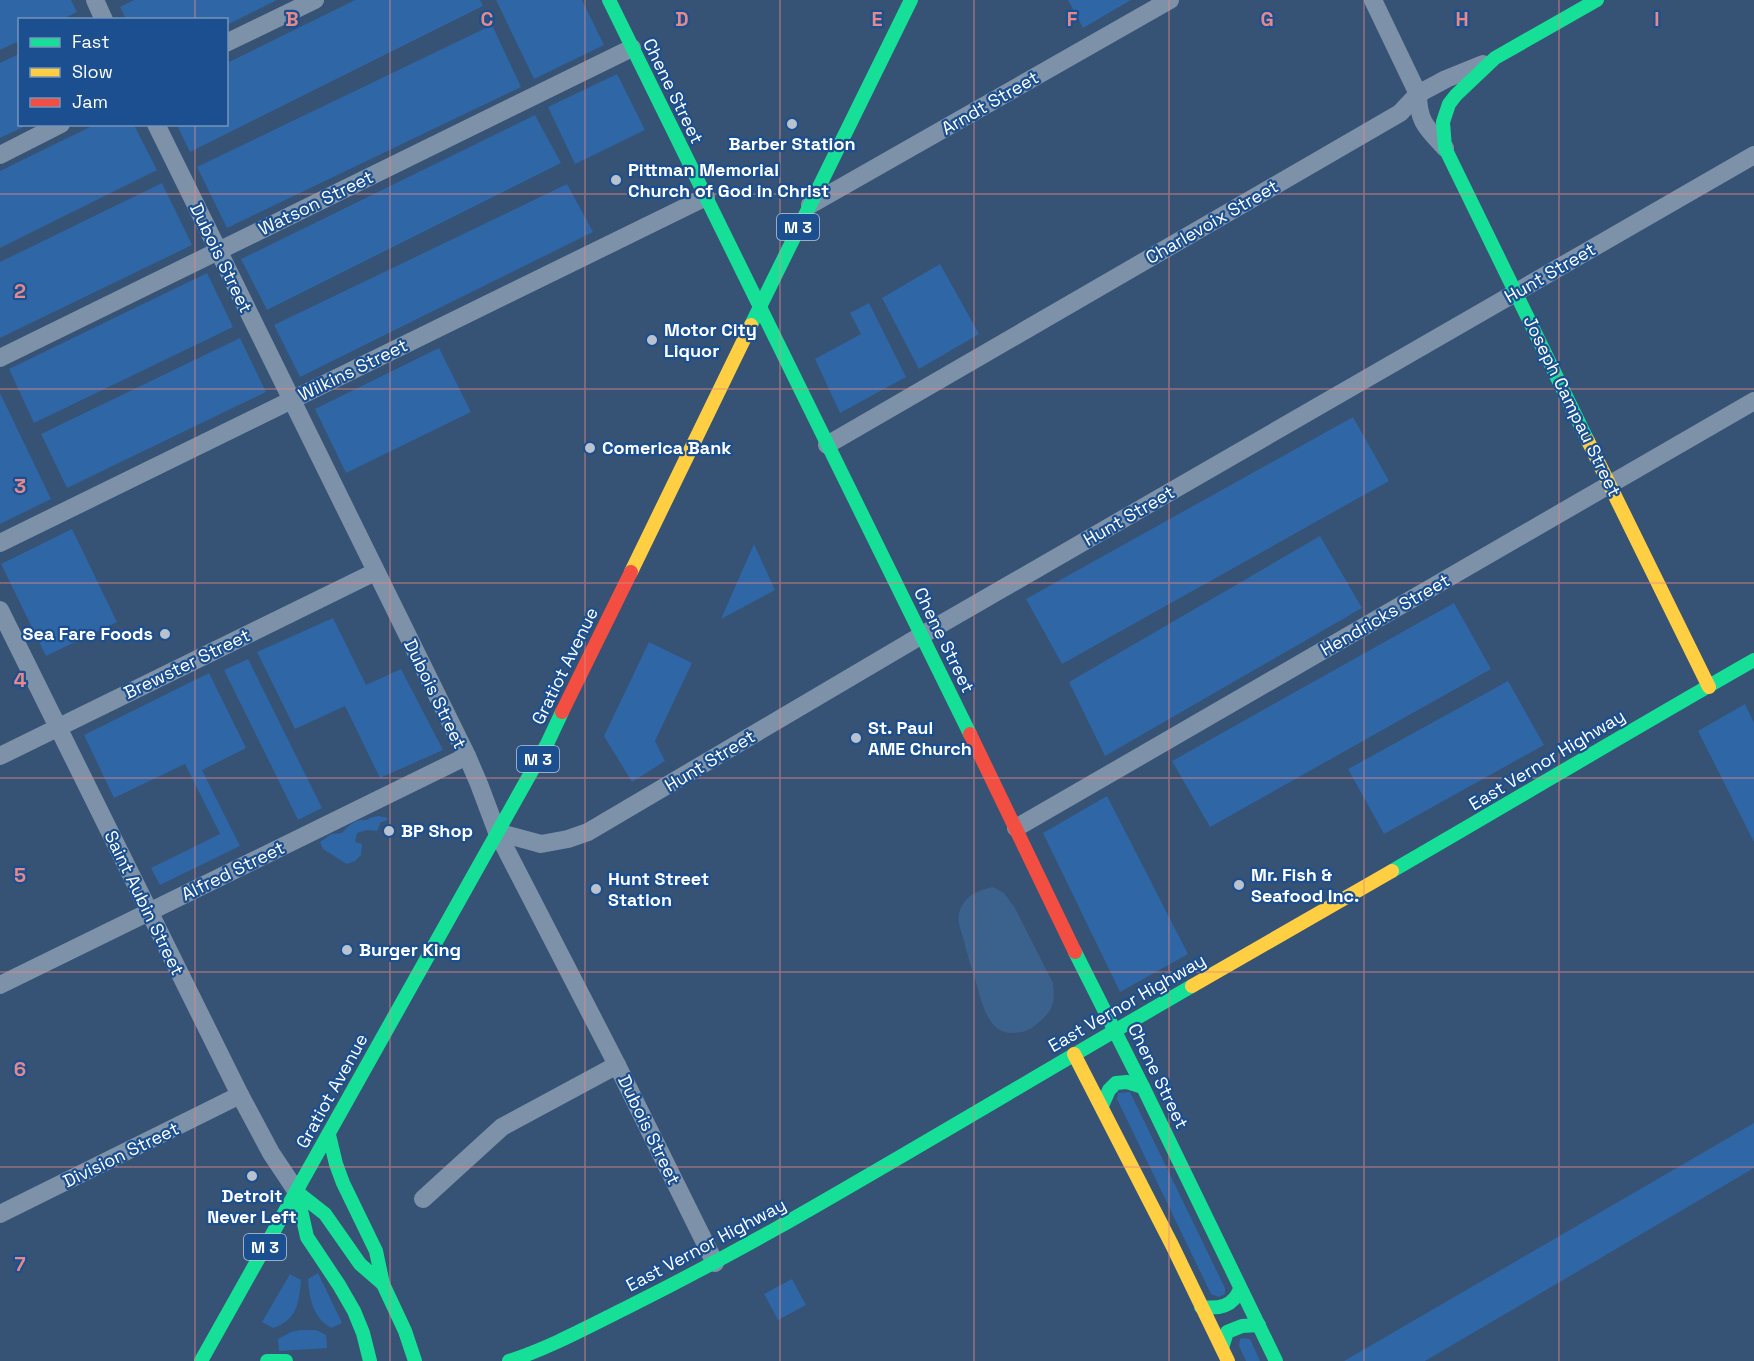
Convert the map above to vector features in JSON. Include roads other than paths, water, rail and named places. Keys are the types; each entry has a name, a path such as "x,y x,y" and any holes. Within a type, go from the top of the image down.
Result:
{"street":[{"path":"94,0 103,18"},
{"path":"228,42 315,0"},
{"name":"Chene Street","path":"609,0 922,635 1092,987 1116,1030 1276,1361"},
{"name":"Gratiot Avenue","path":"201,1361 561,716 808,206 911,0"},
{"name":"Arndt Street","path":"808,206 1170,0"},
{"name":"Joseph Campau Street","path":"1373,0 1418,94 1418,110 1425,127 1445,148 1708,687"},
{"name":"Charlevoix Street","path":"827,445 1400,113 1418,94 1495,58 1597,0"},
{"name":"Watson Street","path":"0,358 632,48"},
{"path":"1445,148 1443,122 1449,104 1495,58"},
{"path":"0,154 57,126"},
{"name":"Dubois Street","path":"157,126 466,756 497,832 617,1065 715,1263"},
{"name":"Hunt Street","path":"497,832 541,844 568,839 588,832 922,635 1754,155"},
{"name":"Wilkins Street","path":"0,543 706,197"},
{"name":"Hendricks Street","path":"1016,828 1754,401"},
{"name":"Brewster Street","path":"0,756 375,572"},
{"name":"Saint Aubin Street","path":"0,610 148,912 271,1153 297,1192 325,1214 360,1264 383,1284 405,1331 415,1361"},
{"name":"East Vernor Highway","path":"509,1361 554,1344 715,1263 879,1170 1074,1054 1754,660"},
{"name":"Alfred Street","path":"0,985 466,756"},
{"path":"1074,1054 1225,1355"},
{"path":"423,1199 502,1127 617,1065"},
{"path":"1102,1106 1107,1090 1116,1083 1126,1080 1143,1087"},
{"name":"Division Street","path":"0,1214 240,1095"},
{"path":"329,1135 343,1183 376,1251 383,1284"},
{"name":"Saint Aubin Street","path":"297,1192 306,1237 354,1311 363,1333 370,1361"},
{"path":"1201,1307 1212,1309 1224,1307 1238,1297 1240,1289"},
{"path":"1225,1355 1227,1332 1246,1324 1259,1325"},
{"path":"267,1361 286,1361"}],"place":[{"name":"Barber Station","path":"792,124"},
{"name":"Pittman Memorial Church of God in Christ","path":"616,180"},
{"name":"Motor City Liquor","path":"652,340"},
{"name":"Comerica Bank","path":"590,448"},
{"name":"Sea Fare Foods","path":"165,634"},
{"name":"St. Paul AME Church","path":"856,738"},
{"name":"BP Shop","path":"389,831"},
{"name":"Mr. Fish & Seafood Inc.","path":"1239,885"},
{"name":"Hunt Street Station","path":"596,889"},
{"name":"Burger King","path":"347,950"},
{"name":"Detroit Never Left","path":"252,1176"}]}
